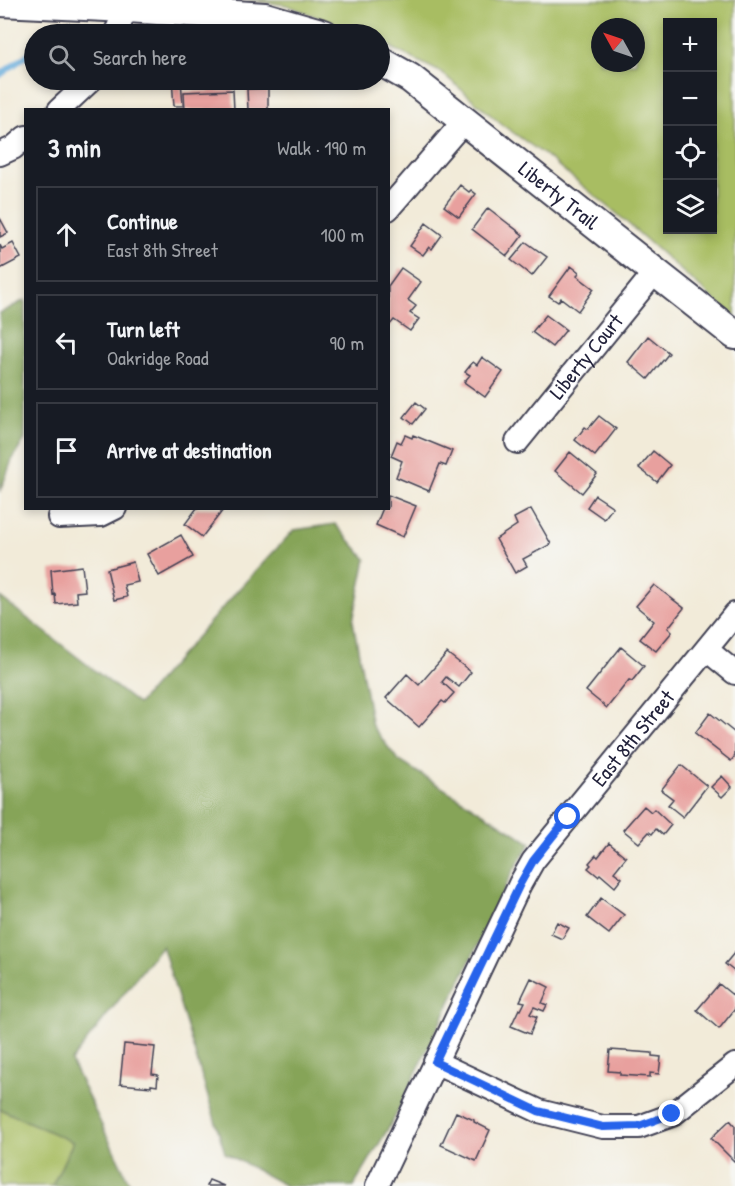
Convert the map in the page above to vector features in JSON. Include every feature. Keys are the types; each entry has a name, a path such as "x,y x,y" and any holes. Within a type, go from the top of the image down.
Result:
{"street":[{"path":"0,2 265,17 289,24"},
{"path":"120,24 127,8"},
{"name":"Liberty Trail","path":"390,67 410,78 465,120 735,334"},
{"path":"61,108 80,90"},
{"path":"390,207 465,120"},
{"path":"0,154 24,139"},
{"name":"Liberty Court","path":"517,442 655,272"},
{"path":"59,517 101,515 111,510"},
{"name":"East 8th Street","path":"377,1186 533,861 735,614"},
{"path":"707,650 735,673"},
{"path":"435,1062 538,1111 603,1127 639,1126 672,1114 735,1065"}],"green space":[{"path":"248,0 735,0 735,316 615,212 546,156 501,124 442,73 390,47 390,24 334,24 287,5"},
{"path":"24,301 24,441 12,460 0,492 0,313"},
{"path":"335,524 366,559 353,621 372,726 398,760 531,843 513,871 394,1119 354,1186 286,1186 225,1153 162,945 71,1061 131,1186 52,1186 73,1142 0,1109 0,597 138,704 294,530"},
{"path":"0,1109 73,1142 52,1186 0,1186"}],"building":[{"path":"173,90 182,90 183,106 174,106"},
{"path":"233,90 234,108 185,108 184,92"},
{"path":"247,90 268,90 268,108 248,108"},
{"path":"460,185 476,194 459,217 444,206"},
{"path":"488,208 523,235 507,256 472,229"},
{"path":"0,218 8,233 0,237"},
{"path":"426,223 442,235 432,249 429,247 423,255 410,246"},
{"path":"526,242 547,257 532,276 511,260"},
{"path":"13,243 21,258 0,269 0,245 2,249"},
{"path":"571,266 579,272 577,276 594,289 578,311 561,298 558,302 549,296"},
{"path":"401,268 421,282 408,300 416,306 410,313 419,319 410,331 394,320 390,325 390,283"},
{"path":"546,315 566,330 552,347 532,332"},
{"path":"648,336 669,353 648,379 628,362"},
{"path":"482,357 503,372 485,397 464,382 470,375 465,372 473,362 477,365"},
{"path":"416,402 425,409 413,424 404,417"},
{"path":"599,416 616,429 595,456 575,440 585,427 588,429"},
{"path":"405,435 412,438 413,435 452,451 446,466 440,464 429,491 396,477 402,461 391,456 397,441 401,443"},
{"path":"653,451 670,465 657,482 639,468"},
{"path":"570,452 597,474 582,493 555,471"},
{"path":"595,495 613,507 604,519 587,507"},
{"path":"390,496 416,506 403,537 376,525 382,510 390,510"},
{"path":"531,509 551,544 523,559 527,566 515,573 496,539 517,525 514,518"},
{"path":"196,510 223,510 202,537 185,524"},
{"path":"181,535 193,557 159,576 147,554"},
{"path":"133,562 138,582 124,585 127,597 114,600 107,569"},
{"path":"82,566 85,591 76,592 77,602 56,604 51,570"},
{"path":"654,585 684,608 668,628 672,632 656,651 640,639 654,621 636,606"},
{"path":"621,647 644,666 632,681 629,680 607,708 586,691"},
{"path":"447,653 471,672 459,687 446,677 442,682 454,693 445,703 442,701 419,727 386,698 407,674 419,685"},
{"path":"710,713 735,733 735,756 731,761 695,733"},
{"path":"681,765 707,786 683,817 668,805 673,799 661,790"},
{"path":"722,776 732,787 722,797 711,787"},
{"path":"644,806 651,812 654,809 671,825 663,835 656,829 652,834 649,832 639,843 623,830"},
{"path":"609,843 626,857 614,872 622,878 615,887 600,874 598,876 588,868 591,865 589,863 596,855 598,857"},
{"path":"601,898 624,915 609,934 587,917"},
{"path":"557,922 569,928 562,939 551,934"},
{"path":"735,952 735,972 725,964"},
{"path":"531,978 549,987 542,1003 547,1005 544,1011 534,1007 530,1014 537,1017 530,1034 511,1026 525,1002 520,1001"},
{"path":"719,984 735,997 735,1009 719,1029 697,1010"},
{"path":"124,1044 155,1047 152,1074 158,1075 157,1086 120,1084"},
{"path":"610,1050 652,1053 652,1056 661,1057 659,1074 650,1073 650,1077 620,1075 620,1072 608,1071"},
{"path":"456,1112 490,1130 476,1161 441,1145"},
{"path":"730,1120 735,1126 735,1162 711,1138"},
{"path":"209,1180 224,1186 206,1186"}],"waterway":[{"path":"0,75 24,57"}],"route":[{"path":"568,817 533,861 520,884 435,1062 538,1111 603,1127 639,1126 672,1114"}]}
